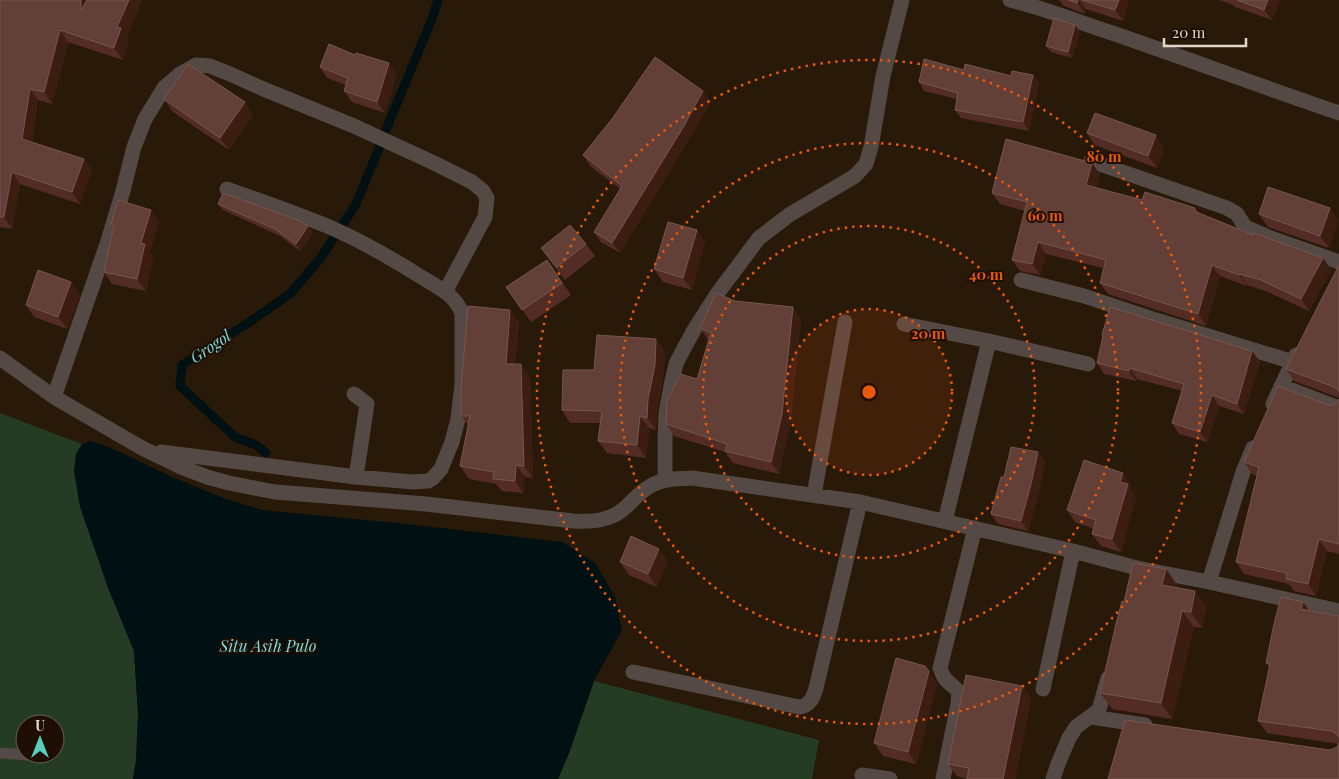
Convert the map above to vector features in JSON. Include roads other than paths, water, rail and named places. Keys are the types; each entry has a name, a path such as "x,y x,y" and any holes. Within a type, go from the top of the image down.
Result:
{"street":[{"path":"666,480 664,439 666,413 676,364 694,330 717,294 759,238 789,215 855,176 866,164 871,147 883,76 902,0"},
{"path":"1010,0 1142,43 1240,80 1339,113"},
{"path":"54,397 108,241 134,147 145,119 164,88 180,74 196,65 210,66 354,126 472,182 483,191 487,198 485,217 445,292"},
{"path":"1091,161 1227,208 1237,214 1245,227 1339,262"},
{"path":"142,448 356,477 413,482 428,481 433,478 441,469 452,442 458,419 462,385 462,314 456,301 386,255 334,229 227,189"},
{"path":"1021,280 1084,296 1293,362"},
{"path":"814,495 845,322"},
{"path":"904,324 990,341 1088,364"},
{"path":"945,521 990,341"},
{"path":"1267,415 1302,344"},
{"path":"0,358 54,397 142,448 206,477 275,492 426,504 593,522 605,520 616,515 655,483 692,478 860,502 1137,568 1339,610"},
{"path":"1281,386 1339,408"},
{"path":"354,394 367,404 356,477"},
{"path":"1209,582 1243,472 1260,431"},
{"path":"633,672 798,707 805,706 811,702 816,688 860,502"},
{"path":"943,779 959,692 944,679 940,668 975,528"},
{"path":"1043,689 1072,551"},
{"path":"1133,584 1137,568"},
{"path":"1053,779 1076,727 1099,710 1113,660"},
{"path":"1091,717 1159,727"},
{"path":"862,775 890,779"}],"lane":[{"path":"0,752 15,754"}],"water":[{"name":"Situ Asih Pulo","path":"90,441 109,447 172,477 226,499 262,510 562,542 595,563 615,597 622,630 594,681 558,779 133,779 136,761 138,714 134,651 107,585 80,507 74,471 76,454 82,444"}],"waterway":[{"name":"Grogol","path":"385,132 432,19 438,0"},
{"name":"Grogol","path":"343,224 356,204 380,146"},
{"name":"Grogol","path":"266,453 256,445 235,437 180,386 182,365 290,294 320,259 333,239"}]}
